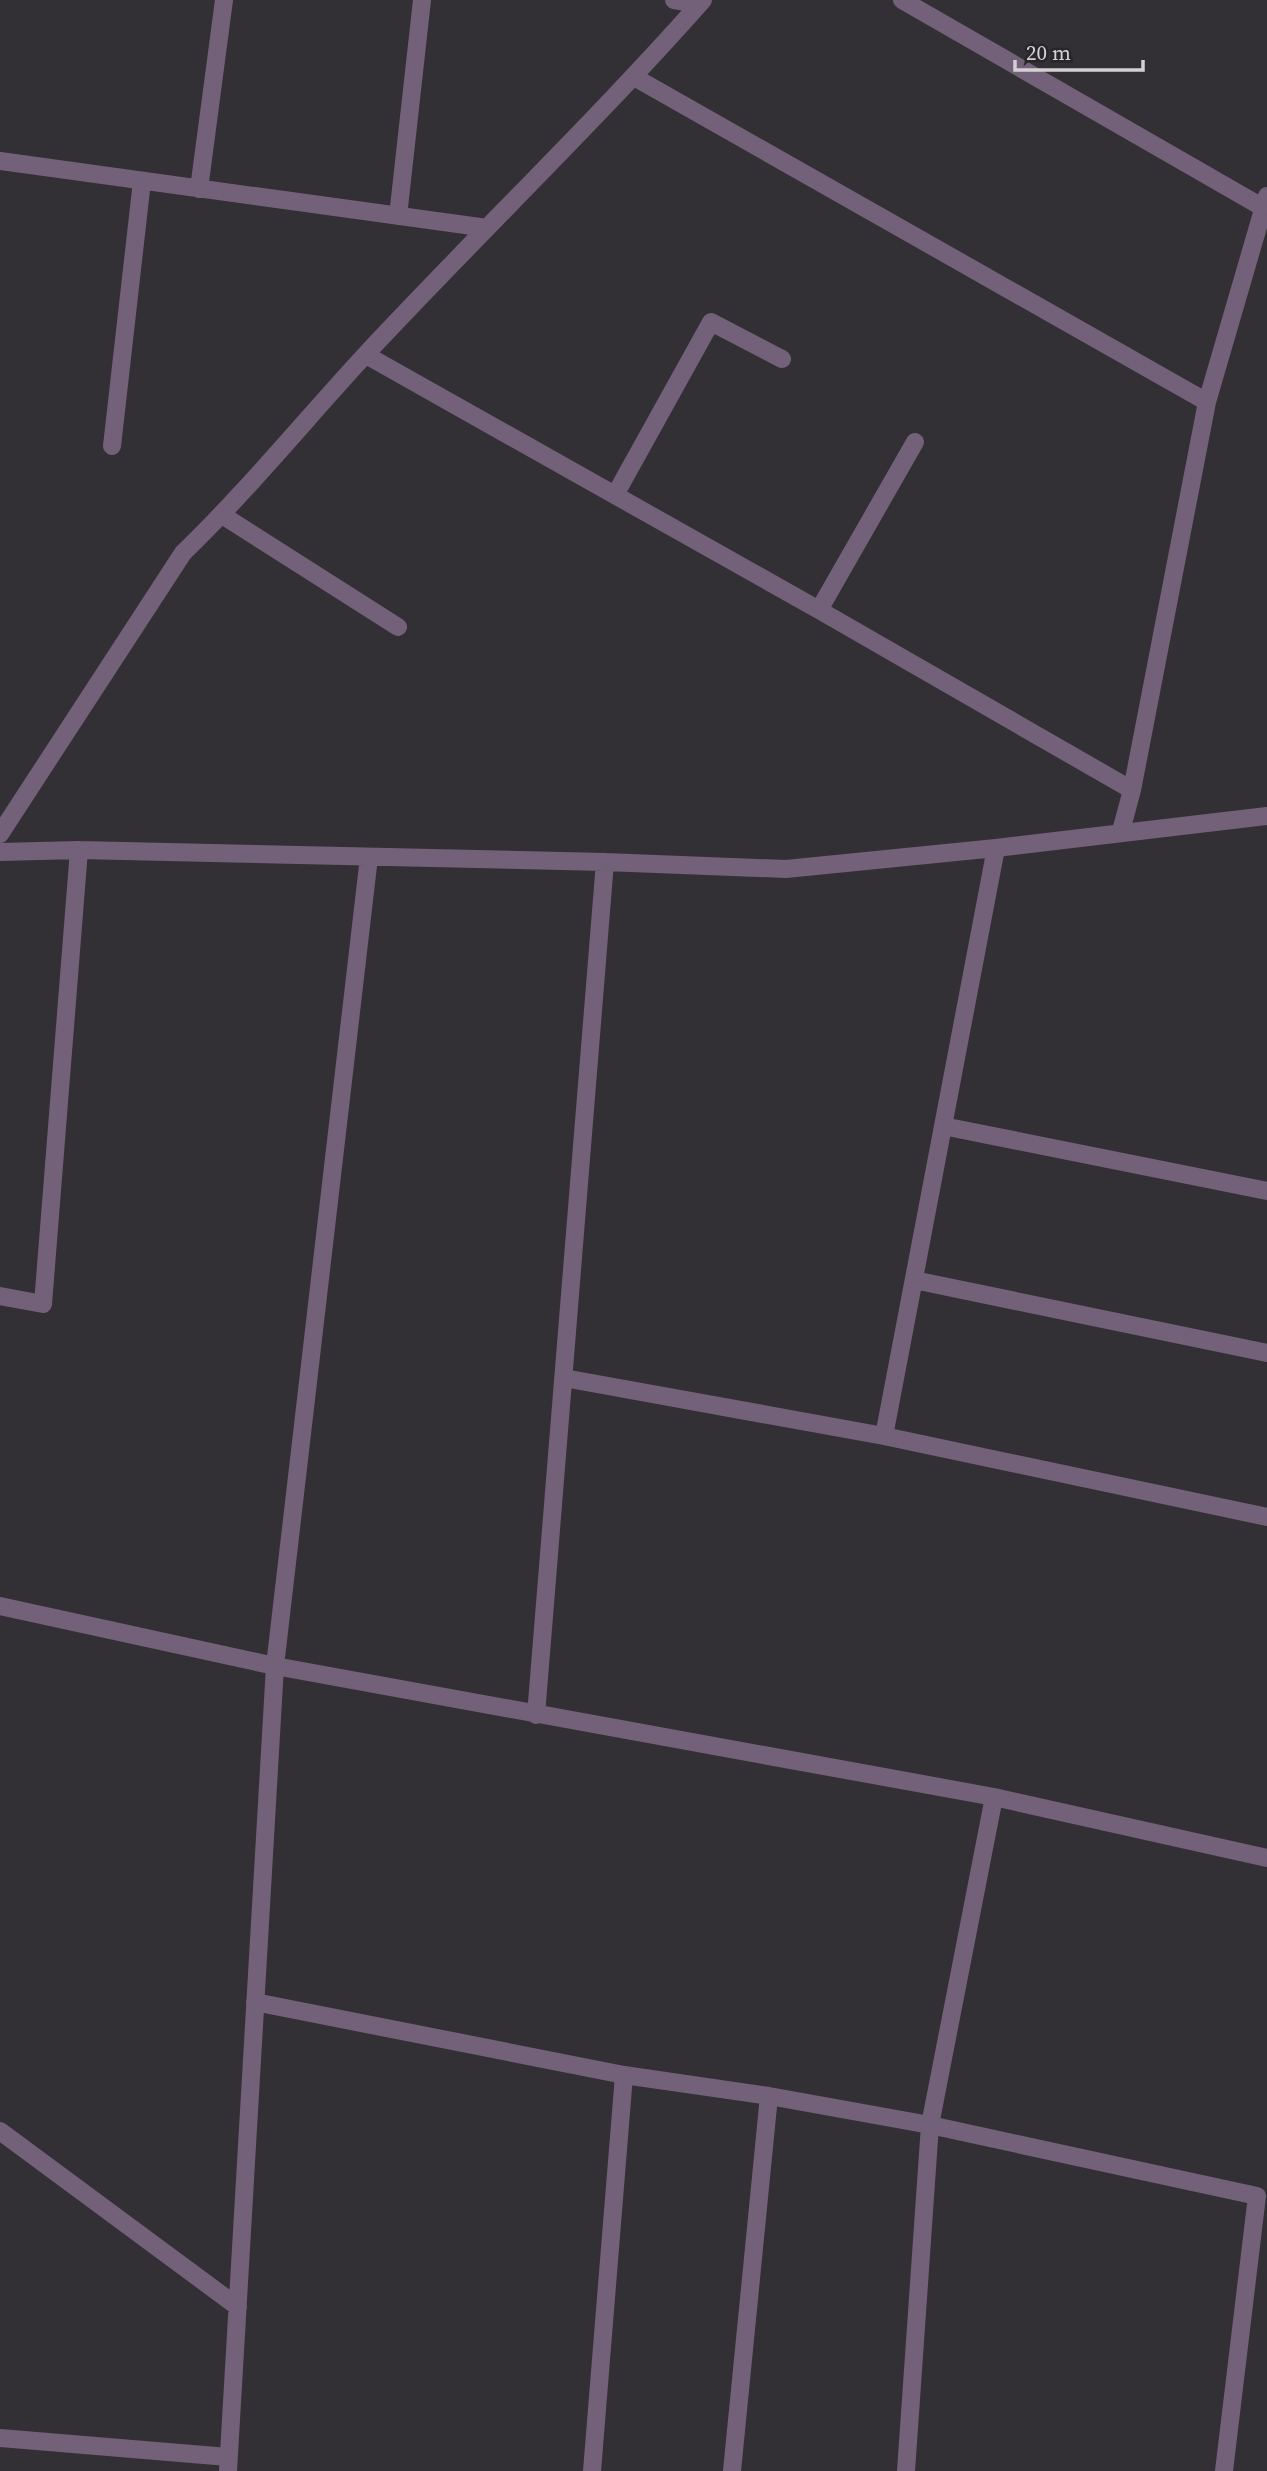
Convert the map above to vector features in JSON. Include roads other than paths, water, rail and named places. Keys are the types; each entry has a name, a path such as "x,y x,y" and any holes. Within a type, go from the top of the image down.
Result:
{"street":[{"path":"199,189 224,0"},
{"path":"398,216 422,0"},
{"path":"674,0 701,2"},
{"path":"902,0 1265,201 1207,402 1132,790 1121,831"},
{"path":"0,834 183,553 222,515 366,355 634,78 701,2"},
{"path":"634,78 1207,402"},
{"path":"0,161 487,228"},
{"path":"112,446 142,181"},
{"path":"615,495 711,322 782,359"},
{"path":"366,355 1132,790"},
{"path":"819,610 915,442"},
{"path":"222,515 398,626"},
{"path":"0,852 79,850 605,862 786,869 996,848 1121,831 1267,816"},
{"path":"884,1437 996,848"},
{"path":"0,1296 43,1304 79,850"},
{"path":"0,2438 228,2464 275,1666 369,857"},
{"path":"536,1715 605,862"},
{"path":"943,1126 1267,1191"},
{"path":"914,1280 1267,1353"},
{"path":"564,1378 884,1437 1267,1517"},
{"path":"0,1605 275,1666 994,1797 1267,1858"},
{"path":"906,2471 930,2125 994,1797"},
{"path":"255,2002 624,2075 769,2096 930,2125 1262,2197 1224,2471"},
{"path":"601,2471 592,2471 624,2075"},
{"path":"732,2471 769,2096"},
{"path":"0,2131 238,2307"}]}
